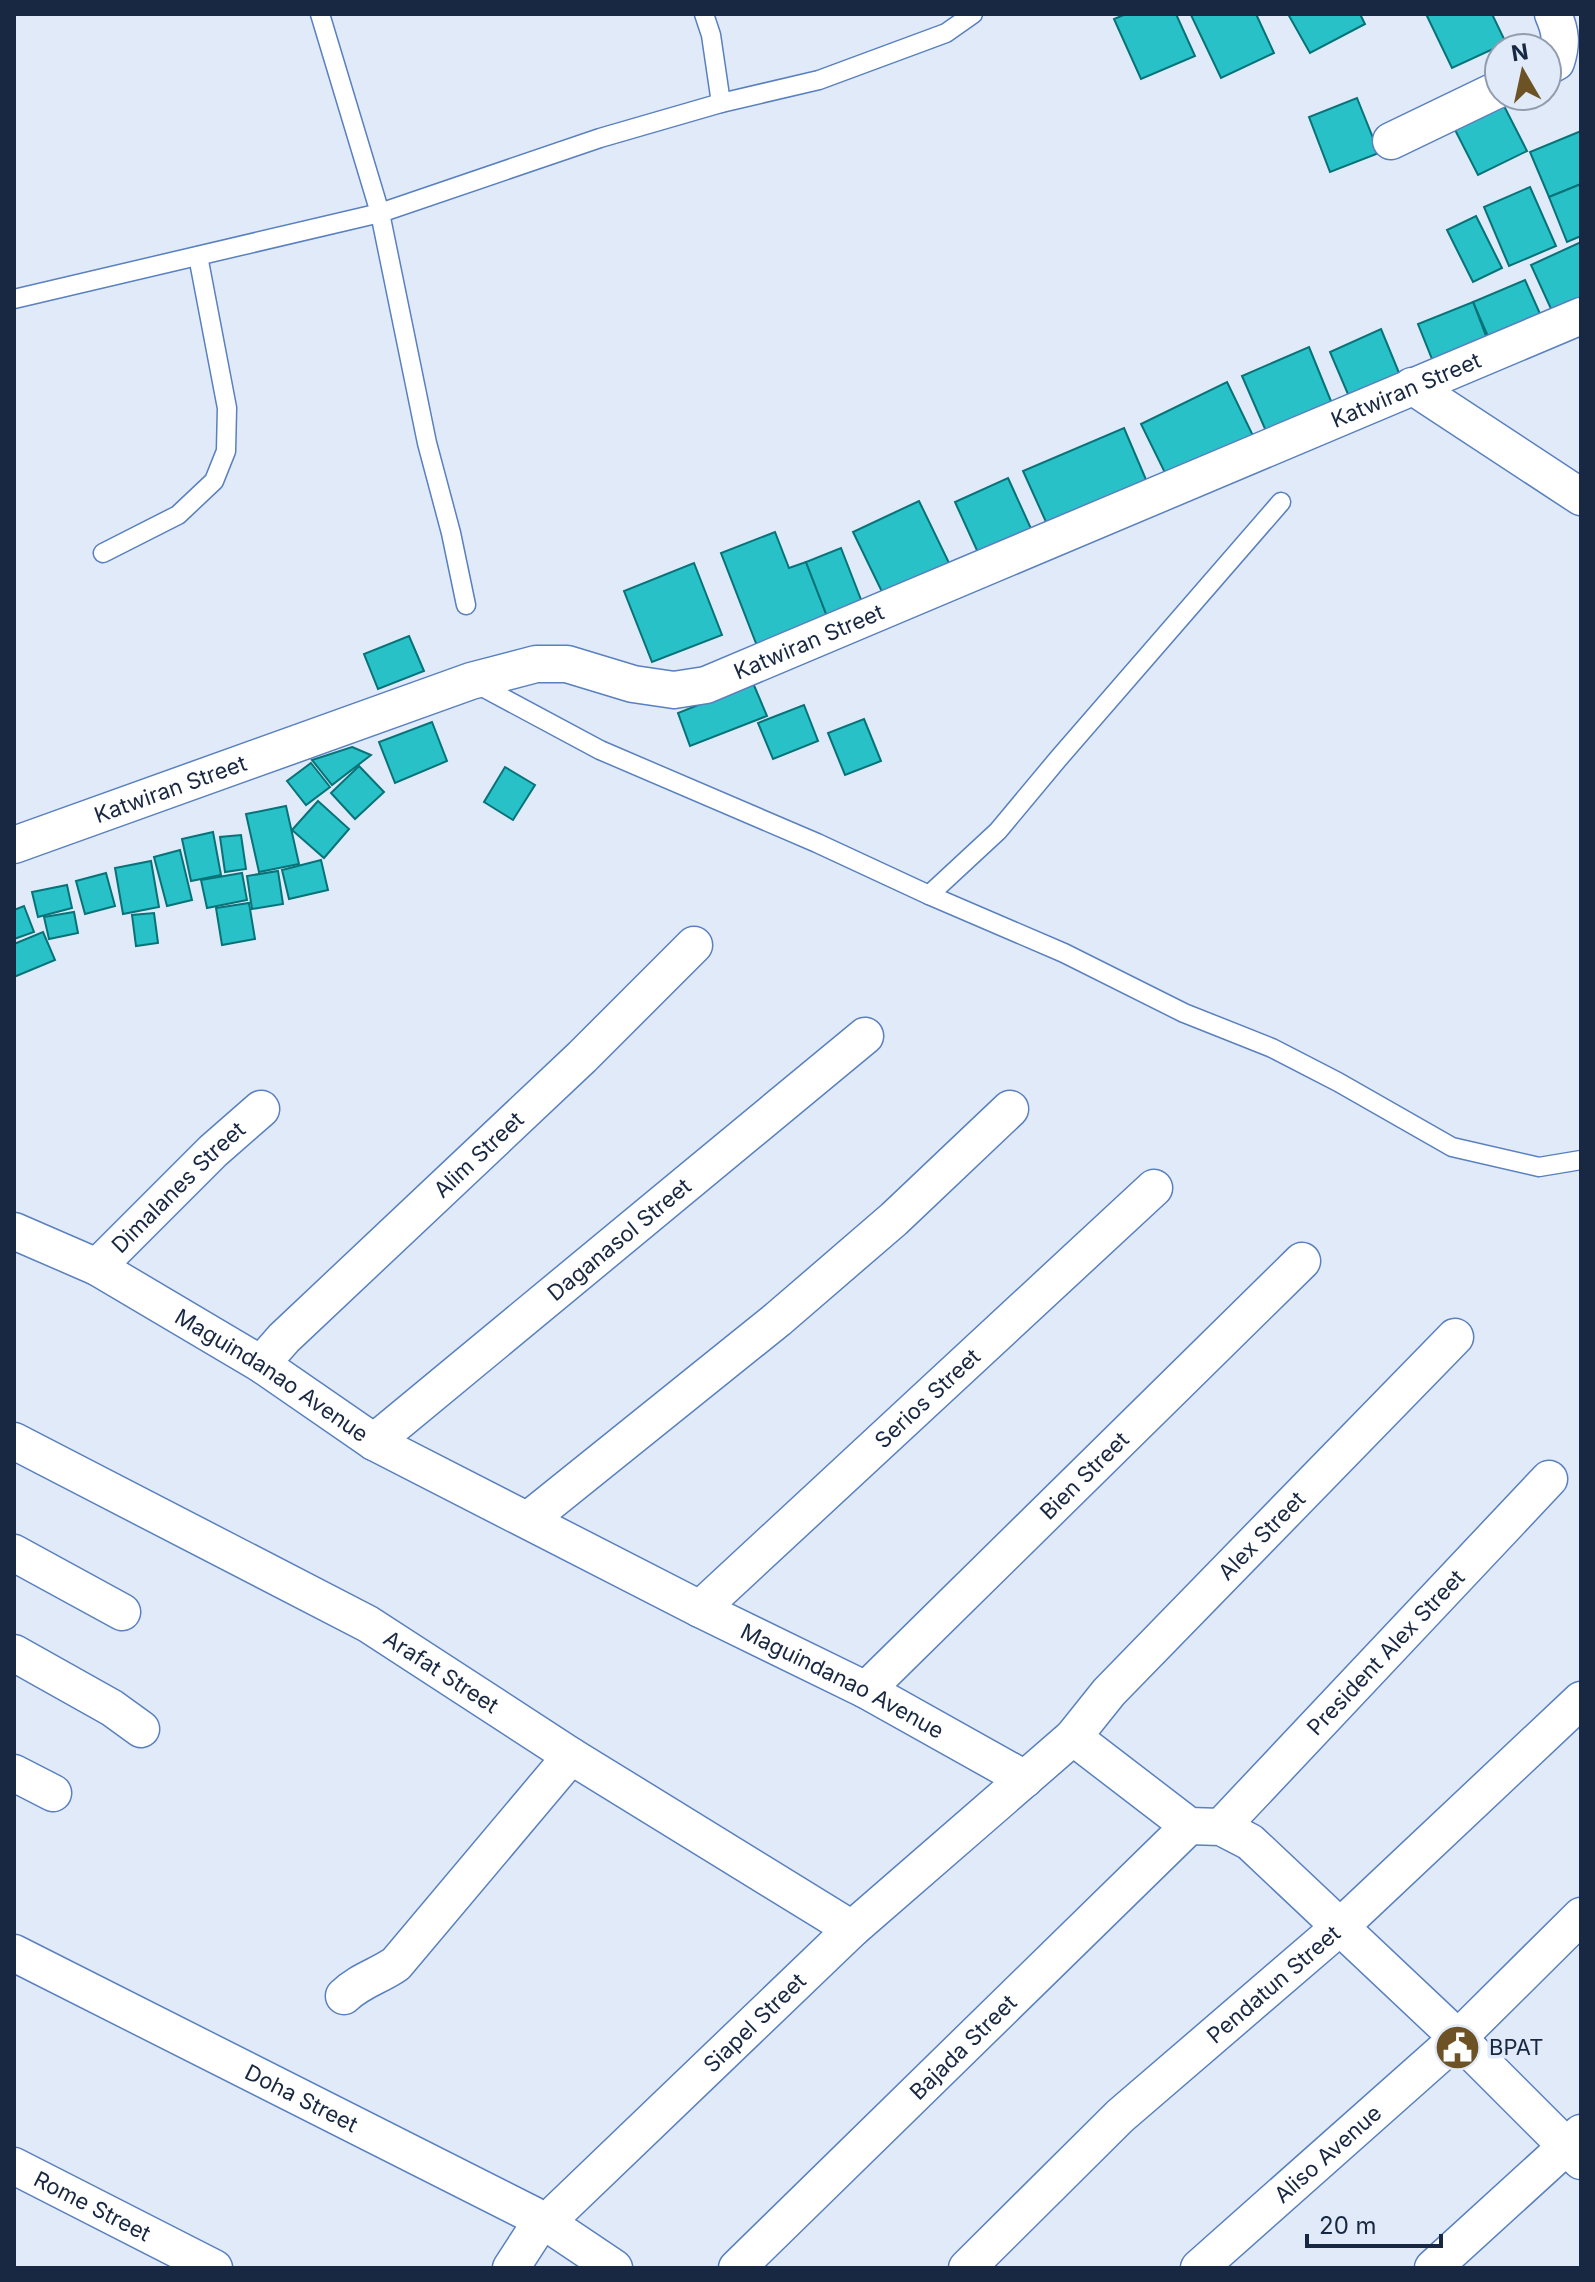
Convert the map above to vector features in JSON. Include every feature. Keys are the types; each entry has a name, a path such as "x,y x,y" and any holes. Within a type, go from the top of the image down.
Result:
{"street":[{"path":"1391,141 1483,97"},
{"name":"Katwiran Street","path":"14,845 471,681 536,664 567,664 633,684 674,690 706,685 1581,316"},
{"path":"1412,386 1581,497"},
{"name":"Alim Street","path":"261,1364 284,1338 582,1057 694,945"},
{"name":"Daganasol Street","path":"374,1442 865,1036"},
{"name":"Dimalanes Street","path":"97,1267 213,1151 261,1109"},
{"path":"528,1520 778,1319 894,1219 1010,1109"},
{"name":"Serios Street","path":"700,1609 1154,1188"},
{"name":"Maguindanao Avenue","path":"14,1231 97,1267 261,1364 374,1442 866,1690 1025,1779"},
{"name":"Bien Street","path":"866,1690 1302,1261"},
{"name":"Alex Street","path":"1073,1737 1109,1692 1455,1337"},
{"name":"Arafat Street","path":"14,1441 368,1624 571,1756 852,1929"},
{"name":"President Alex Street","path":"1205,1827 1549,1479"},
{"path":"14,1553 122,1612"},
{"path":"14,1653 112,1708 141,1729"},
{"name":"Pendatun Street","path":"967,2268 1120,2116 1341,1926 1581,1700"},
{"path":"1025,1779 1073,1737 1205,1827 1250,1842 1576,2147 1433,2268"},
{"path":"344,1996 352,1987 381,1975 396,1964 571,1756"},
{"path":"14,1773 53,1793"},
{"name":"Siapel Street","path":"614,2268 553,2227 553,2216 852,1929 1025,1779"},
{"name":"Bajada Street","path":"737,2268 1205,1827"},
{"name":"Aliso Avenue","path":"1199,2268 1458,2038 1581,1916"},
{"name":"Doha Street","path":"14,1953 533,2215 537,2219 535,2228 511,2268"},
{"name":"Rome Street","path":"14,2166 214,2268"}],"lane":[{"path":"320,14 380,213 427,443 466,605"},
{"path":"704,14 711,35 721,103"},
{"path":"14,299 380,213 600,138 721,103 819,80 946,33 973,14"},
{"path":"103,553 178,515 214,481 226,451 227,408 198,256"},
{"path":"929,895 998,831 1281,502"},
{"path":"471,681 600,750 1064,953 1184,1013 1272,1048 1452,1147 1539,1167 1581,1160"}],"building":[{"path":"1126,14 1176,14 1195,56 1141,79 1114,19"},
{"path":"1256,14 1274,53 1221,78 1191,15"},
{"path":"1288,14 1360,14 1365,24 1310,53"},
{"path":"1426,14 1492,14 1501,32 1483,32 1483,54 1452,68"},
{"path":"1357,98 1379,153 1330,172 1309,117"},
{"path":"1483,111 1507,112 1527,151 1478,175 1453,126"},
{"path":"1581,131 1581,184 1549,197 1530,152"},
{"path":"1581,184 1581,236 1567,242 1549,197"},
{"path":"1530,187 1556,246 1509,266 1484,207"},
{"path":"1476,216 1502,268 1473,282 1447,230"},
{"path":"1581,242 1581,311 1557,322 1531,265"},
{"path":"1525,280 1545,325 1493,348 1473,302"},
{"path":"1473,302 1491,349 1436,369 1418,324"},
{"path":"1381,329 1404,385 1353,406 1330,352"},
{"path":"1309,347 1335,411 1269,438 1242,376"},
{"path":"1227,382 1257,444 1171,485 1141,424"},
{"path":"1124,428 1150,489 1051,533 1023,471"},
{"path":"1008,478 1033,533 980,557 955,502"},
{"path":"919,501 951,567 885,598 853,532"},
{"path":"775,532 789,568 806,562 830,624 759,651 721,553"},
{"path":"841,548 865,610 830,624 806,562"},
{"path":"694,563 722,635 652,662 624,591"},
{"path":"409,636 424,671 378,689 364,654"},
{"path":"753,683 767,716 690,746 678,713"},
{"path":"804,705 818,741 773,759 758,723"},
{"path":"864,719 881,761 845,775 828,733"},
{"path":"432,722 447,761 395,783 379,742"},
{"path":"352,747 371,755 332,785 312,760"},
{"path":"311,763 330,787 306,805 287,781"},
{"path":"359,766 384,792 355,819 331,793"},
{"path":"505,767 535,785 513,820 484,802"},
{"path":"318,801 349,829 324,858 292,830"},
{"path":"286,806 299,864 259,872 246,814"},
{"path":"213,832 221,875 191,881 182,839"},
{"path":"241,835 246,869 225,872 220,837"},
{"path":"180,850 192,900 167,906 154,857"},
{"path":"321,860 328,890 289,899 282,870"},
{"path":"151,861 159,907 123,914 115,868"},
{"path":"278,871 283,904 252,909 247,876"},
{"path":"106,873 115,906 85,914 76,881"},
{"path":"242,873 247,900 207,908 201,880"},
{"path":"67,885 72,908 38,917 32,892"},
{"path":"249,903 255,939 222,945 216,908"},
{"path":"24,906 34,932 14,939 14,910"},
{"path":"74,912 78,933 49,939 44,917"},
{"path":"154,913 158,943 136,946 132,915"},
{"path":"43,932 55,960 14,977 14,944"}],"place":[{"name":"BPAT","path":"1458,2047"}]}
